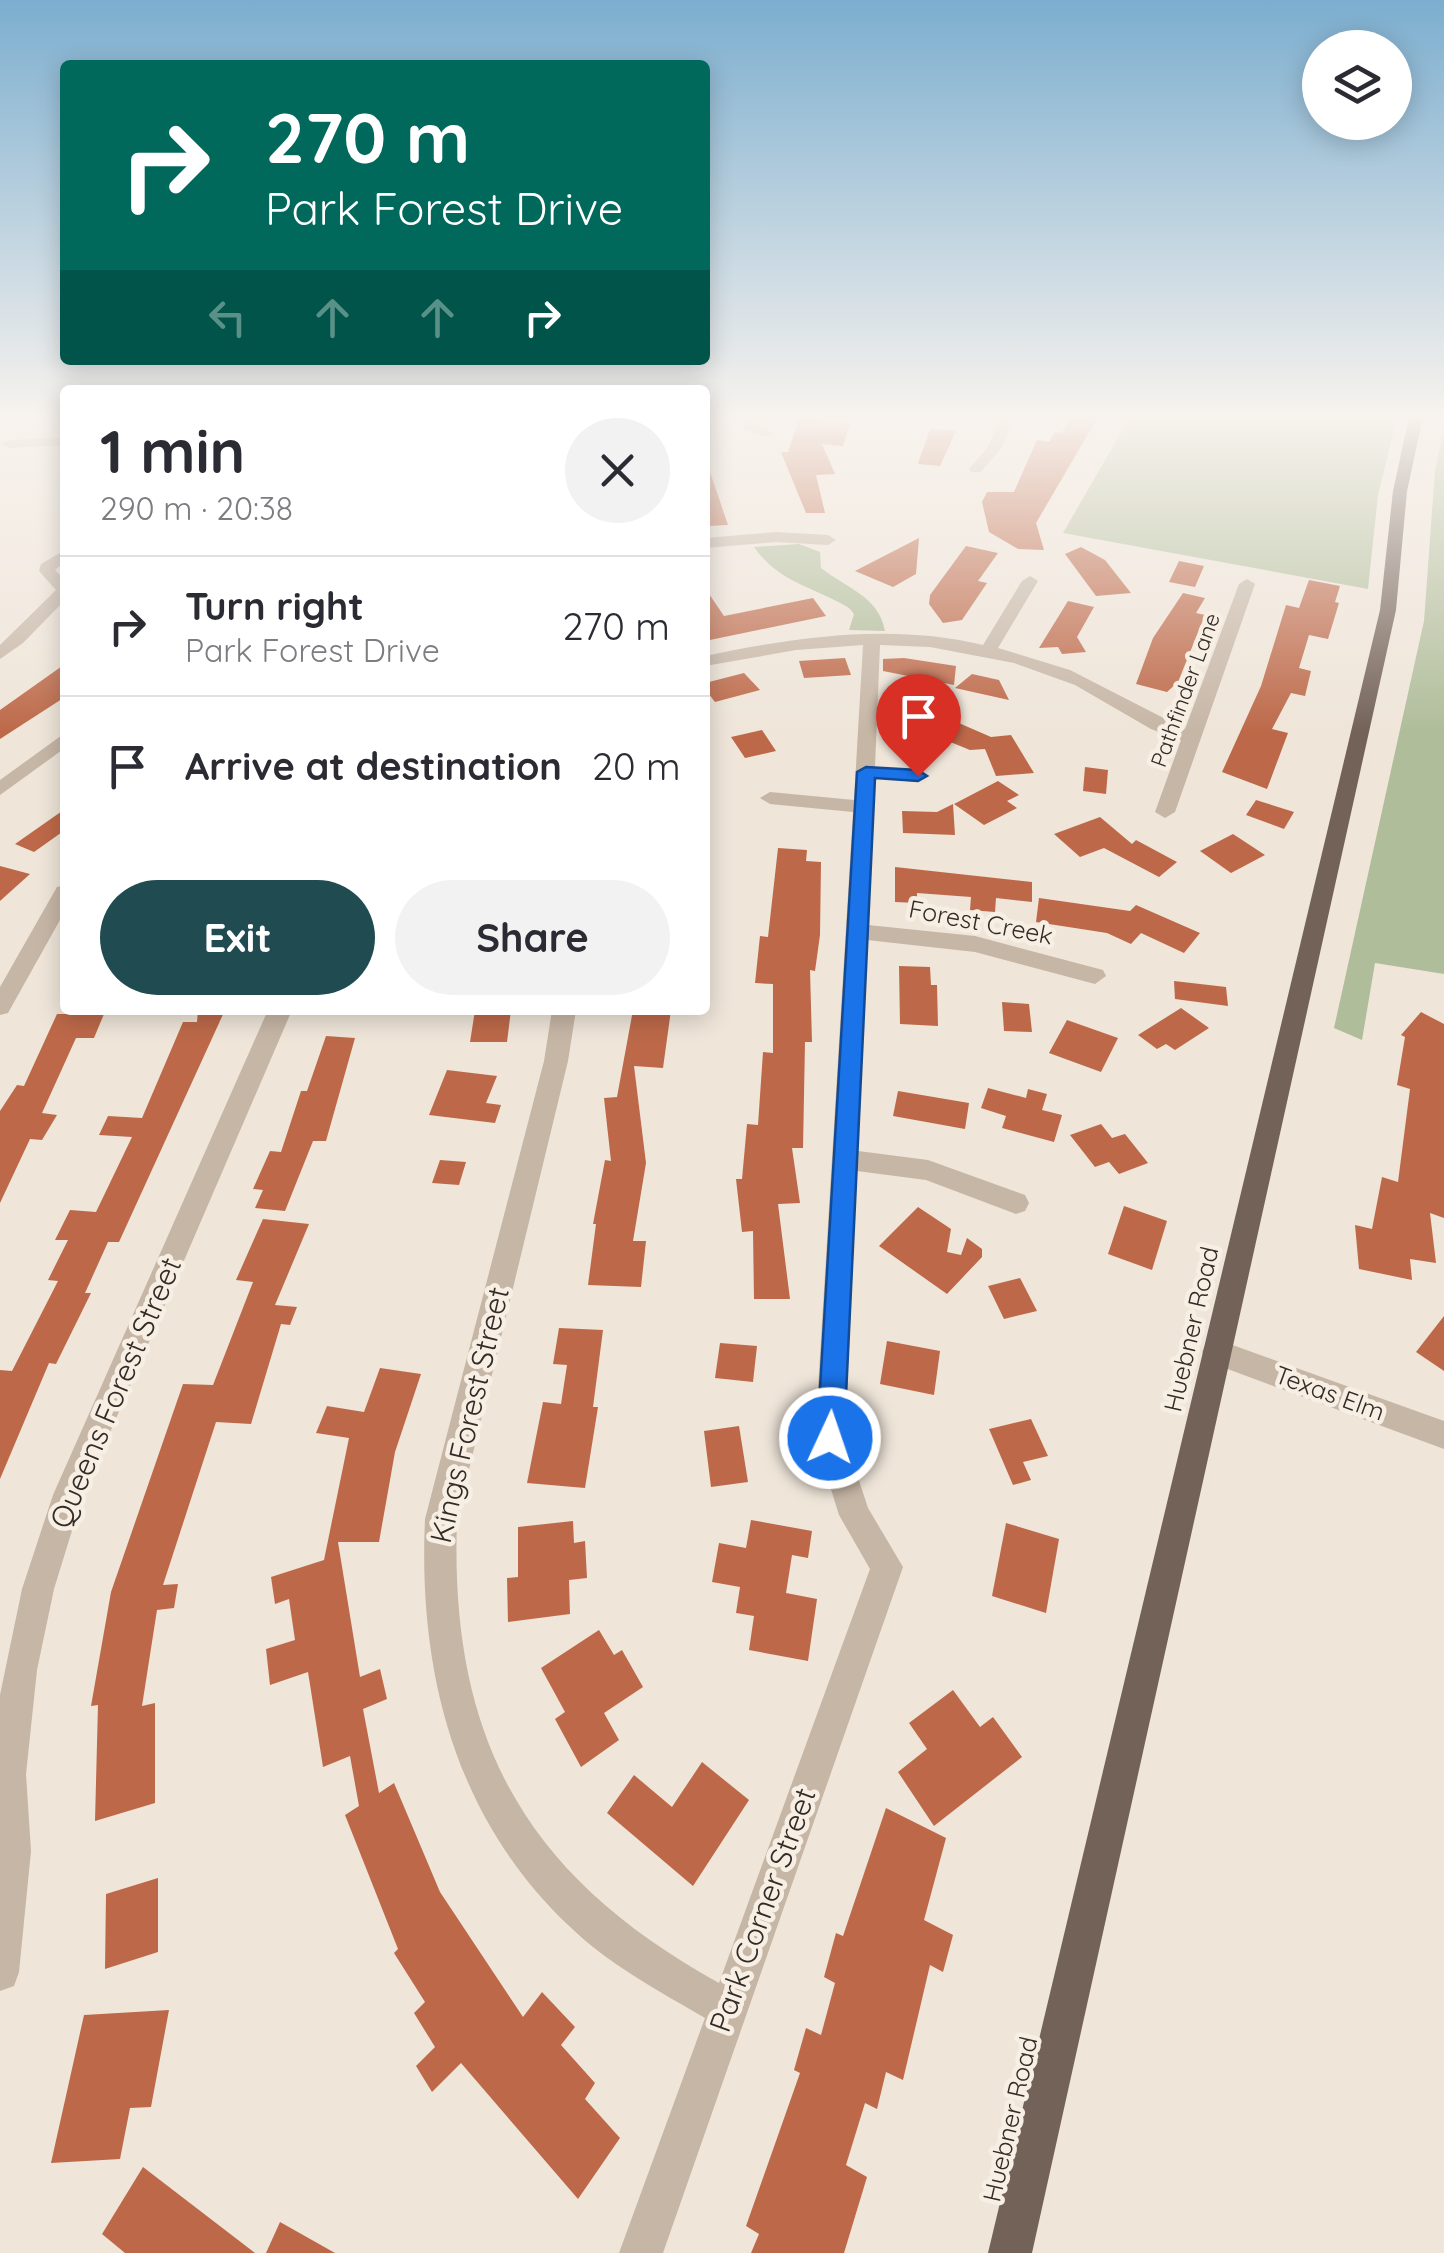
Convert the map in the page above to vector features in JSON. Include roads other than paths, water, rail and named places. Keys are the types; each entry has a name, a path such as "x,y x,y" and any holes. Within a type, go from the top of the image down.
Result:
{"main road":[{"name":"Huebner Road","path":"1010,2253 1388,610 1397,522"}],"street":[{"path":"710,543 776,537 828,540"},
{"path":"60,557 47,571 60,585"},
{"path":"986,654 1030,582"},
{"name":"Pathfinder Lane","path":"1165,812 1248,584"},
{"path":"0,654 60,595"},
{"path":"872,638 845,1159 928,1170 1016,1203"},
{"path":"710,660 810,640 872,638 986,654 1066,674 1152,725 1193,738"},
{"path":"0,789 60,743"},
{"path":"866,772 918,776"},
{"path":"770,798 865,807"},
{"path":"0,1007 60,901"},
{"name":"Forest Creek","path":"856,931 975,944 1095,976"},
{"name":"Queens Forest Street","path":"0,1972 14,1852 8,1774 20,1670 38,1589 68,1495 278,1015"},
{"name":"Kings Forest Street","path":"563,1015 556,1061 442,1519 437,1577 442,1653 469,1746 490,1792 550,1878 630,1952 727,2009"},
{"name":"Park Corner Street","path":"641,2253 887,1567 855,1515 830,1438 845,1159"},
{"name":"Texas Elm","path":"1216,1352 1444,1435"}]}
